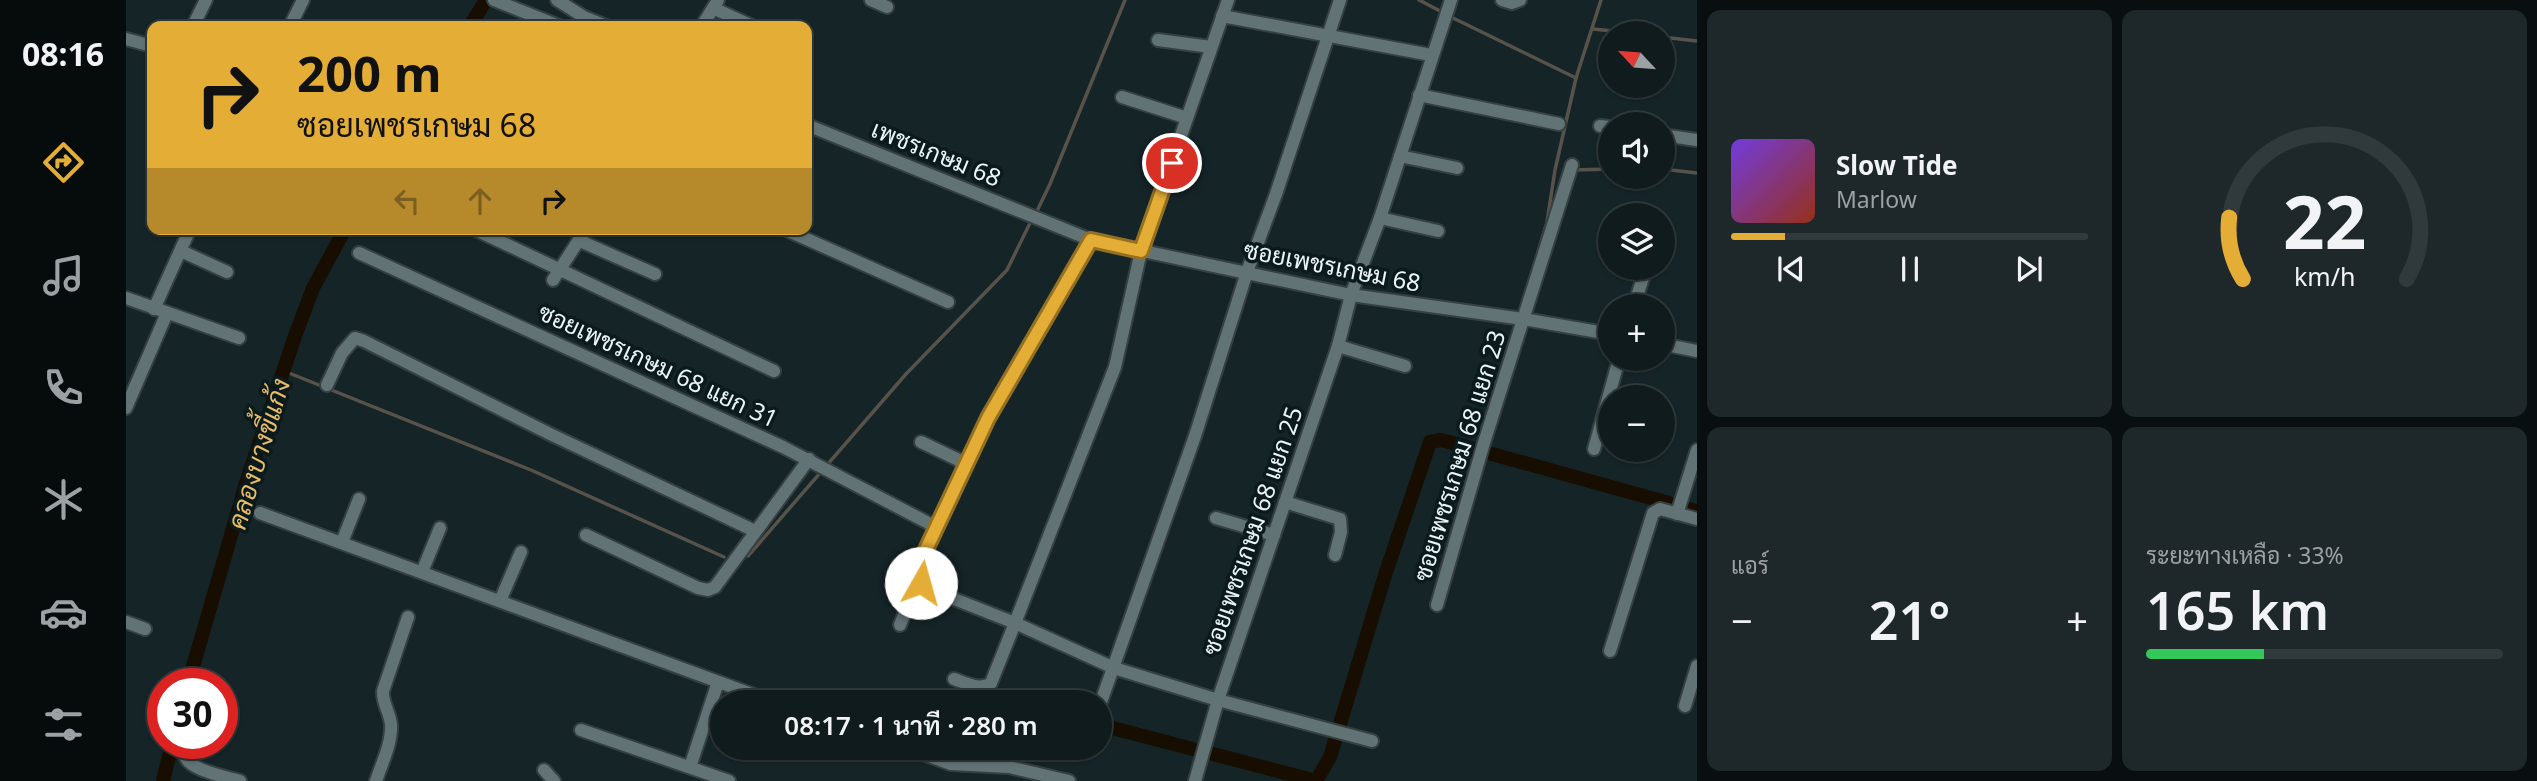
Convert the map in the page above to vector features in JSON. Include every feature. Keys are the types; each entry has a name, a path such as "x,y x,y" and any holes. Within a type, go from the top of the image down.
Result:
{"street":[{"path":"196,21 206,0"},
{"path":"292,21 303,0"},
{"path":"494,0 546,21"},
{"path":"557,0 580,21"},
{"path":"871,0 887,7"},
{"path":"954,679 976,687 991,683 1115,367 1141,251 1228,0"},
{"path":"1106,690 1221,359 1247,272 1276,194 1340,0"},
{"path":"1502,0 1512,3 1520,0"},
{"name":"ซอยเพชรเกษม 68 แยก 25","path":"1195,781 1218,700 1450,3"},
{"path":"705,21 716,4 744,21"},
{"path":"1222,16 1431,55"},
{"path":"126,39 147,45"},
{"path":"1158,40 1211,47"},
{"path":"1419,95 1559,124"},
{"path":"1122,97 1187,118"},
{"name":"เพชรเกษม 68","path":"812,126 1050,223"},
{"path":"1675,136 1697,139"},
{"path":"1400,156 1457,168"},
{"name":"ซอยเพชรเกษม 68 แยก 23","path":"1437,605 1483,446 1572,165"},
{"path":"1380,218 1438,231"},
{"name":"ซอยเพชรเกษม 68","path":"1050,223 1091,240 1351,295 1598,332"},
{"path":"154,309 188,235"},
{"path":"485,235 556,275 774,371"},
{"path":"556,275 583,235 655,274"},
{"path":"797,235 948,302"},
{"path":"900,625 919,578 922,558 988,418 1091,240"},
{"path":"181,251 227,272"},
{"name":"ซอยเพชรเกษม 68 แยก 31","path":"359,253 809,459 936,527"},
{"path":"126,298 239,338"},
{"path":"126,408 167,313"},
{"path":"327,386 342,353 355,338 755,531"},
{"path":"1338,346 1405,366"},
{"path":"1675,347 1697,351"},
{"path":"1594,449 1616,371"},
{"path":"921,442 967,464"},
{"path":"1677,514 1697,450"},
{"path":"586,535 698,588 708,590 715,587 809,459"},
{"path":"342,542 359,499"},
{"path":"1285,502 1340,519 1341,532 1335,555"},
{"path":"1610,651 1653,513 1660,509 1697,519"},
{"path":"260,513 740,690"},
{"path":"1216,518 1274,535"},
{"path":"422,572 440,528"},
{"path":"500,601 521,552"},
{"path":"919,578 929,589 1014,623 1114,668 1218,700 1371,741"},
{"path":"376,781 391,727 383,691 408,617"},
{"path":"126,622 145,629"},
{"path":"1685,706 1697,666"},
{"path":"690,767 718,682"},
{"path":"581,730 729,781"},
{"path":"187,759 198,768 240,781"},
{"path":"940,760 951,764 1009,767 1069,781"},
{"path":"544,770 554,781"}],"waterway":[{"name":"คลองบางขี้แก้ง","path":"473,21 486,0"},
{"path":"1036,213 1125,0"},
{"path":"1419,0 1442,12"},
{"path":"1532,273 1547,222 1555,170 1576,78 1601,0"},
{"path":"1449,16 1576,78"},
{"path":"1593,29 1598,30"},
{"path":"1675,38 1697,41"},
{"path":"1574,170 1598,169"},
{"path":"1675,170 1697,173"},
{"path":"748,556 906,374 1007,270 1032,219"},
{"name":"คลองบางขี้แก้ง","path":"193,668 247,480 295,336 313,288 342,235"},
{"path":"284,371 531,470 724,557"},
{"path":"1213,754 1316,781 1330,757 1385,575 1430,442 1441,440 1471,448"},
{"path":"1492,454 1669,503"},
{"path":"1689,509 1697,511"},
{"path":"1112,728 1193,749"},
{"name":"คลองบางขี้แก้ง","path":"163,781 168,759"}],"route":[{"path":"921,583 919,570 922,558 988,418 1091,240 1141,251 1172,163"}]}
